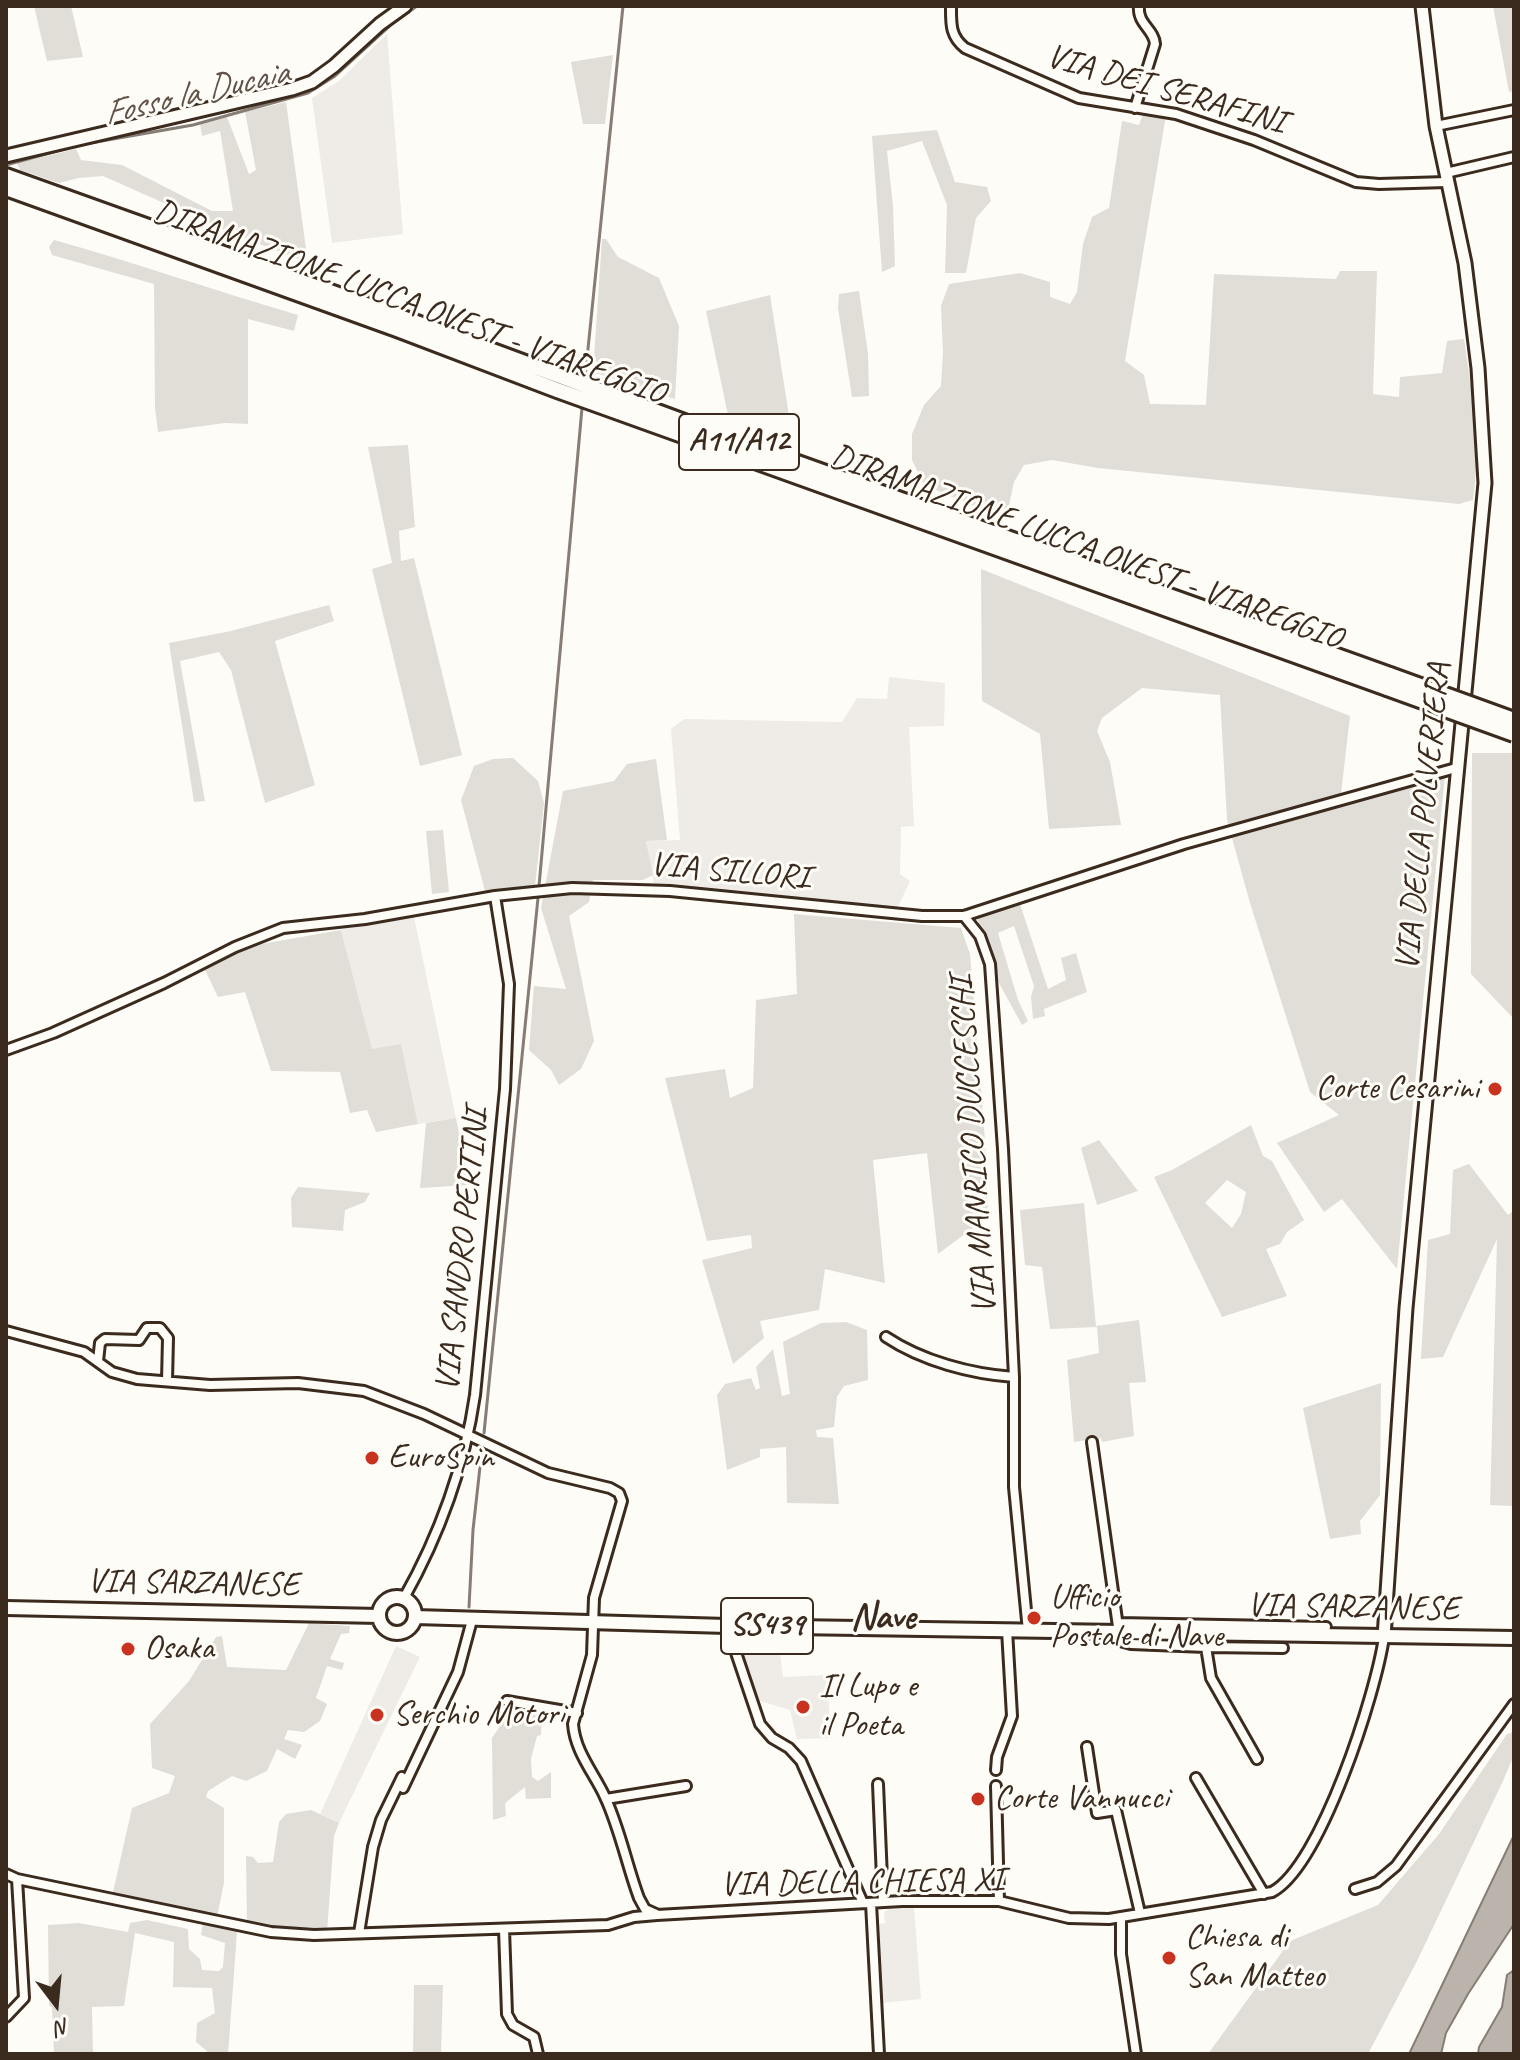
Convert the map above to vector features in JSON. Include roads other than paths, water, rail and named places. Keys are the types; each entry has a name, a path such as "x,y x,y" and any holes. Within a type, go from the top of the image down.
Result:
{"highway":[{"name":"DIRAMAZIONE LUCCA OVEST - VIAREGGIO","path":"6,176 89,211 584,400 1388,682 1514,720"},
{"name":"DIRAMAZIONE LUCCA OVEST - VIAREGGIO","path":"6,188 89,211"},
{"name":"DIRAMAZIONE LUCCA OVEST - VIAREGGIO","path":"1388,682 1514,734"}],"main road":[{"path":"379,1616 386,1600 404,1598 413,1605 415,1617"},
{"name":"VIA SARZANESE","path":"6,1608 379,1616 388,1631 400,1633 411,1627 415,1617 727,1626 1028,1631 1118,1628 1514,1638"}],"street":[{"path":"6,156 163,121 312,82 405,6"},
{"name":"VIA DEI SERAFINI","path":"951,6 954,37 971,51 1003,62 1023,75 1079,98 1176,114 1254,140 1356,182 1379,184 1446,178 1514,157"},
{"path":"1135,108 1155,44 1155,38 1140,19 1139,6"},
{"name":"VIA DELLA POLVERIERA","path":"1384,1637 1406,1308 1485,483 1465,263 1436,126 1422,6"},
{"path":"1436,126 1514,110"},
{"name":"VIA SILLORI","path":"6,1050 53,1033 235,947 283,928 365,919 495,896 572,888 670,891 922,916 964,916 1184,844 1456,768"},
{"name":"VIA SANDRO PERTINI","path":"404,1598 424,1562 469,1435 505,1089 509,984 495,896"},
{"name":"VIA MANRICO DUCCESCHI","path":"964,916 980,936 990,964 1014,1377 1014,1487 1028,1631"},
{"path":"98,1361 100,1343 105,1339 139,1340 147,1328 160,1328 168,1338 167,1381"},
{"path":"6,1331 84,1352 112,1372 137,1379 210,1385 298,1383 364,1391 424,1414 548,1473 610,1488 621,1495 622,1501 594,1598 592,1655 573,1724 576,1744 606,1799 639,1898 645,1909 657,1915"},
{"path":"886,1337 906,1350 956,1366 989,1375 1014,1377"},
{"path":"1092,1442 1120,1641 1283,1648"},
{"path":"403,1788 458,1672 472,1620"},
{"path":"727,1626 760,1724 801,1761 867,1903 879,2054"},
{"path":"1118,1628 1326,1627"},
{"path":"996,1770 997,1757 1012,1716 1007,1630"},
{"name":"VIA DELLA CHIESA XI","path":"6,1874 17,1879 271,1932 314,1935 608,1925 634,1917 657,1915 883,1902 999,1901 1069,1918 1121,1917 1264,1894 1284,1886 1301,1863 1334,1798 1359,1738 1380,1665 1384,1637"},
{"path":"1206,1647 1211,1678 1257,1759"},
{"path":"507,1701 577,1713"},
{"path":"1355,1889 1377,1882 1396,1866 1514,1704"},
{"path":"1087,1747 1097,1813 1116,1810 1140,1913"},
{"path":"359,1933 373,1847 381,1820 403,1775"},
{"path":"1196,1778 1264,1894"},
{"path":"878,1784 883,1902"},
{"path":"606,1799 686,1786"},
{"path":"996,1786 999,1901"},
{"path":"6,2017 24,1998 17,1879"},
{"path":"1121,1917 1121,1954 1136,2054"},
{"path":"504,1929 507,2014 513,2025 534,2037 538,2054"}],"waterway":[{"name":"Fosso la Ducaia","path":"6,165 79,145 193,125 308,93 335,76 392,24 417,6"},
{"path":"585,378 623,6"},
{"path":"539,886 582,408"},
{"path":"484,1433 538,898"},
{"path":"469,1607 482,1449"}],"place":[{"name":"Corte Cesarini","path":"1495,1089"},
{"name":"EuroSpin","path":"372,1458"},
{"name":"Ufficio Postale di Nave","path":"1034,1618"},
{"name":"Osaka","path":"128,1649"},
{"name":"Il Lupo e il Poeta","path":"803,1707"},
{"name":"Serchio Motori","path":"377,1715"},
{"name":"Corte Vannucci","path":"978,1799"},
{"name":"Chiesa di San Matteo","path":"1169,1958"}],"district":[{"name":"Nave","path":"883,1618"}]}
